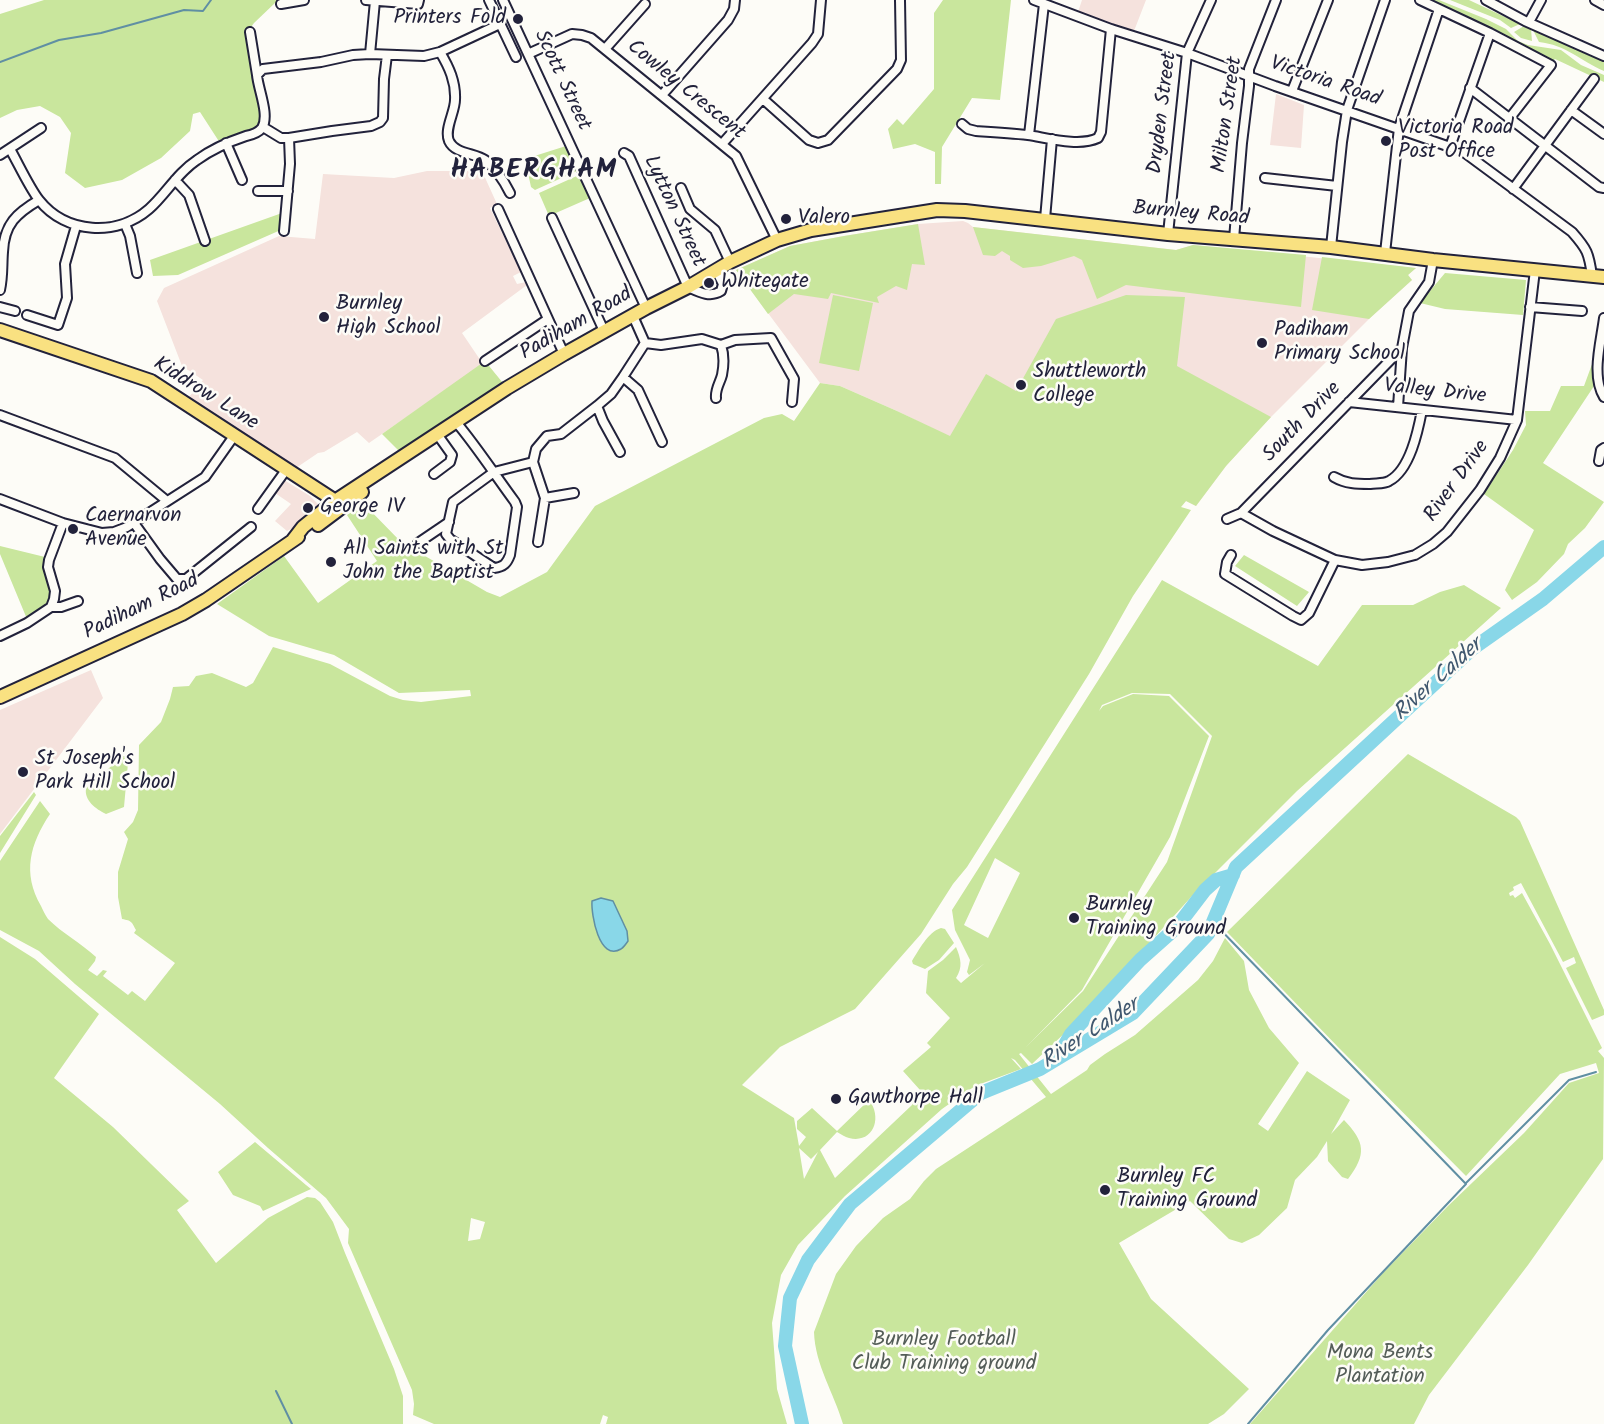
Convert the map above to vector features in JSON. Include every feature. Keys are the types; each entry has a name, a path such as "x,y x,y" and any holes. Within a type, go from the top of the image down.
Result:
{"main road":[{"name":"Burnley Road","path":"777,240 811,230 937,210 965,211 1168,234 1331,247 1433,260 1598,276"},
{"name":"Padiham Road","path":"0,697 182,614 206,600 293,540 303,527 339,504 404,455 456,422 604,331 730,262 777,240"},
{"name":"Kiddrow Lane","path":"0,330 151,381 339,504"}],"street":[{"path":"281,4 304,0"},
{"path":"366,0 418,2"},
{"path":"489,0 516,57"},
{"name":"Scott Street","path":"503,0 646,308"},
{"path":"662,95 728,20 734,9 735,0"},
{"path":"722,144 812,43 818,34 821,0"},
{"path":"763,99 809,140 818,143 828,140 897,69 901,60 900,0"},
{"name":"Victoria Road","path":"1034,0 1465,153 1572,232 1585,246 1598,276"},
{"name":"Dryden Street","path":"1168,234 1187,53 1211,0"},
{"name":"Milton Street","path":"1234,239 1242,143 1250,86 1249,69 1275,0"},
{"path":"1292,91 1328,0"},
{"path":"1331,247 1347,110 1385,0"},
{"path":"1420,0 1551,65 1509,119"},
{"path":"1486,0 1604,56"},
{"path":"1529,22 1541,0"},
{"path":"370,54 375,1"},
{"path":"605,49 645,4"},
{"path":"1029,135 1044,4"},
{"path":"1385,253 1399,129 1439,9"},
{"path":"257,76 260,70 266,68 321,62 353,55 424,56 440,52 500,24"},
{"path":"962,124 976,131 1052,139 1084,142 1098,138 1101,132 1111,29"},
{"path":"10,149 39,200 64,221 87,228 105,228 125,224 150,208 185,168 197,159 226,143 253,134 263,127 265,112 250,32"},
{"path":"1450,147 1490,33"},
{"name":"Cowley Crescent","path":"528,54 572,34 582,34 591,38 736,156 777,240"},
{"path":"440,52 455,86 455,100 449,130 450,141 458,149 488,162 502,178 510,194"},
{"path":"263,127 281,138 289,138 371,126 380,122 384,112 387,55"},
{"path":"1513,189 1594,79"},
{"path":"1470,88 1599,187 1604,188"},
{"path":"1571,110 1604,134"},
{"path":"0,155 41,128"},
{"path":"284,231 290,164 289,138"},
{"path":"1044,219 1052,139"},
{"path":"226,143 242,180"},
{"name":"Lytton Street","path":"624,153 628,156 688,287"},
{"path":"1265,178 1337,186"},
{"path":"175,180 189,195 205,241"},
{"path":"681,188 690,209 715,230 730,262"},
{"path":"258,191 288,190"},
{"path":"0,290 5,236 9,226 16,216 39,200"},
{"path":"498,209 564,354"},
{"path":"552,218 604,331"},
{"path":"125,224 130,236 137,273"},
{"path":"27,315 58,325 67,298 65,264 76,226"},
{"path":"1398,407 1402,348 1409,311 1429,282 1433,260"},
{"path":"688,287 715,295 721,291 723,284 716,270"},
{"name":"River Drive","path":"1241,513 1335,560 1362,564 1388,562 1415,555 1433,544 1447,532 1480,489 1500,458 1517,420 1534,270"},
{"path":"0,307 15,311"},
{"path":"1530,307 1582,311"},
{"path":"633,316 645,343"},
{"path":"1604,318 1597,373 1600,391 1604,397"},
{"path":"485,361 548,319"},
{"path":"645,343 661,345 702,339 720,345 735,340 771,338 794,379 792,402"},
{"path":"538,542 545,498 533,462 536,449 547,436 561,434 611,394 645,343"},
{"path":"716,398 715,391 722,375 724,352 720,345"},
{"name":"South Drive","path":"1227,519 1241,513 1402,348"},
{"path":"623,377 638,390 662,442"},
{"name":"Valley Drive","path":"1349,402 1517,420"},
{"path":"597,406 620,452"},
{"path":"1334,477 1343,482 1358,484 1387,483 1397,476 1414,442 1422,410"},
{"path":"0,415 115,458 167,501"},
{"path":"456,422 494,472 517,507 508,562 501,567 494,568 446,534 453,502 494,472 533,462"},
{"path":"434,474 450,462 452,455 437,434"},
{"path":"0,499 63,523 102,533 114,532 134,523 205,477 234,436"},
{"path":"1599,461 1601,450 1604,448"},
{"path":"258,509 286,470"},
{"path":"545,498 574,493"},
{"path":"418,543 449,522"},
{"path":"51,607 55,591 48,567 49,560 63,523"},
{"name":"Padiham Road","path":"134,523 177,579 186,579 251,527"},
{"path":"1231,555 1225,574 1301,620 1309,613 1335,560"},
{"path":"0,636 27,623 51,607 61,607 78,601"}],"shaded area":[{"path":"1082,0 1146,0 1134,31 1078,12"},
{"path":"1276,94 1304,105 1301,148 1270,145"},
{"name":"Burnley High School","path":"427,171 482,171 497,204 490,208 521,272 513,276 517,284 526,282 527,285 462,333 483,364 369,443 357,432 296,468 189,397 203,380 182,366 157,301 164,288 279,236 315,239 323,174 394,178"},
{"name":"Shuttleworth College","path":"963,221 973,227 1176,250 1193,245 1416,268 1408,275 1412,280 1369,319 1271,417 1226,466 1196,506 1186,501 1145,549 950,437 840,386 820,383 736,270 790,246 918,224"},
{"path":"284,480 310,496 320,506 304,522 287,531 275,521 291,504 275,493"},
{"name":"St Joseph's Park Hill School","path":"91,670 103,698 0,834 0,710"}],"green space":[{"path":"44,0 291,0 275,3 246,34 265,113 263,127 220,143 200,112 193,114 190,131 161,158 122,180 85,188 65,173 71,133 60,117 40,106 17,110 0,118 0,14"},
{"path":"943,0 1011,0 1000,100 972,98 942,147 941,184 935,184 935,152 915,144 893,149 888,129 897,119 903,125 934,89 934,13"},
{"path":"1426,0 1439,0 1486,19 1506,29 1518,41 1528,45 1561,50 1581,65 1604,75 1604,82 1555,59 1552,62"},
{"path":"1450,0 1469,0 1520,24 1511,28 1500,20"},
{"path":"1524,26 1531,29 1532,41 1521,38 1514,32"},
{"path":"1533,30 1604,61 1604,71 1557,46 1539,42"},
{"path":"566,146 577,171 535,190 531,187 525,159"},
{"path":"579,175 590,198 549,216 539,193"},
{"path":"282,213 283,229 178,275 153,276 150,260"},
{"path":"918,224 925,265 912,264 907,290 896,286 877,297 879,303 831,293 828,299 794,294 768,314 736,270 790,246"},
{"path":"973,227 1176,250 1193,245 1306,255 1301,307 1126,285 1097,299 1082,260 1074,256 1041,266 1023,268 1010,260 1010,256 1002,251 995,256 983,255"},
{"path":"1322,257 1416,268 1408,275 1412,280 1369,319 1312,310"},
{"path":"1445,273 1526,280 1523,315 1445,309 1420,303"},
{"path":"833,295 873,303 859,371 819,363"},
{"name":"Burnley Football Club Training ground","path":"1126,295 1185,297 1177,366 1271,417 1226,466 1196,506 1186,501 1181,507 1191,510 1133,596 1089,674 967,867 953,884 921,934 855,1009 780,1047 742,1085 794,1118 799,1146 806,1137 797,1129 797,1121 812,1108 837,1131 869,1100 875,1114 875,1122 870,1133 857,1139 848,1138 837,1132 820,1150 835,1178 912,1105 920,1090 903,1071 931,1047 927,1043 950,1018 926,993 928,971 956,947 960,970 956,978 961,983 985,963 969,975 967,972 970,960 955,930 952,910 1162,580 1318,666 1362,605 1413,605 1440,592 1464,585 1501,608 1297,791 1192,896 1087,1012 1032,1064 1021,1053 1019,1054 1051,1094 1135,1035 1198,980 1213,961 1225,938 1244,961 1249,990 1269,1028 1299,1063 1258,1124 1268,1131 1307,1071 1350,1100 1331,1134 1344,1120 1360,1142 1361,1155 1348,1179 1342,1177 1328,1161 1327,1141 1317,1157 1295,1180 1287,1208 1259,1235 1242,1243 1229,1239 1190,1201 1119,1243 1151,1299 1249,1389 1224,1414 1208,1424 843,1424 821,1367 814,1332 836,1274 856,1246 883,1218 910,1199 936,1169 1046,1097 1015,1060 1011,1058 1021,1069 975,1086 942,1109 845,1196 798,1245 781,1275 772,1323 777,1389 787,1424 606,1424 608,1417 603,1415 600,1424 434,1424 413,1415 412,1390 348,1243 349,1229 326,1198 220,1104 75,984 39,951 0,930 0,861 40,801 50,814 37,836 30,870 35,894 45,914 53,924 96,957 88,970 97,976 103,970 107,971 103,976 128,995 132,991 145,1001 175,963 134,933 136,930 131,922 122,919 118,897 118,872 128,839 124,832 133,822 138,810 139,745 161,722 173,687 189,686 196,676 212,673 246,687 253,683 273,647 330,664 390,696 403,700 421,702 471,696 470,690 399,693 334,655 269,636 217,604 284,556 318,603 377,561 347,515 364,504 401,542 487,592 500,597 547,572 595,506 764,418 782,414 794,421 820,383 840,386 950,436 986,374 1016,391 1056,319","holes":["1132,693 1170,694 1212,736 1167,862 1083,991 1026,1047 1082,990 1170,837 1209,736 1169,696 1133,694 1103,706 1099,711 1102,705","995,858 1020,873 988,938 964,925","799,1148 811,1159 818,1152 804,1179","471,1218 485,1222 480,1239 468,1241"]},
{"path":"1595,356 1598,380 1543,463 1604,502 1585,528 1568,544 1564,554 1537,582 1512,600 1505,590 1534,530 1484,494 1513,450 1526,425 1525,411 1550,411 1561,386 1584,386"},
{"path":"485,361 507,388 403,455 382,434"},
{"path":"0,546 45,557 52,590 48,606 27,619 0,554"},
{"path":"1244,555 1309,592 1297,606 1235,566"},
{"name":"Mona Bents Plantation","path":"1408,754 1520,821 1604,1010 1604,1015 1592,1020 1566,968 1576,963 1574,957 1563,962 1521,883 1513,887 1514,890 1509,893 1510,896 1513,895 1515,898 1522,893 1602,1048 1598,1051 1604,1058 1603,1159 1528,1265 1429,1395 1414,1424 1250,1424 1383,1273 1524,1133 1569,1083 1599,1073 1596,1063 1560,1074 1466,1176 1227,932"},
{"path":"123,756 126,756 128,763 124,807 106,814 89,801 86,788"},
{"path":"34,792 36,795 0,853 0,836"},
{"path":"941,928 945,929 954,943 939,960 925,969 913,964 912,961 924,942 932,933"},
{"path":"0,937 35,959 99,1014 54,1078 113,1127 189,1201 177,1210 216,1263 268,1218 307,1197 315,1198 320,1202 333,1222 394,1369 403,1396 403,1424 0,1424"},
{"path":"255,1142 311,1189 263,1211 260,1206 233,1195 218,1172"}],"water":[{"path":"601,898 613,901 627,931 628,941 621,949 613,951 607,949 598,935 592,901"}],"waterway":[{"path":"0,62 59,40 101,33 184,10 203,11 211,0"},
{"name":"River Calder","path":"802,1424 785,1346 790,1298 808,1260 850,1204 981,1093 1040,1069 1133,1013 1208,934 1236,867 1472,649 1543,599 1604,547"},
{"path":"1058,1057 1071,1034 1140,960 1176,928 1205,890 1216,880 1233,875"},
{"path":"1213,922 1466,1184 1328,1330 1248,1424"},
{"path":"1466,1183 1569,1080 1596,1072"},
{"path":"276,1391 292,1424"}],"place":[{"name":"Printers Fold","path":"518,19"},
{"name":"Victoria Road Post Office","path":"1386,141"},
{"name":"Valero","path":"786,219"},
{"name":"Whitegate","path":"709,283"},
{"name":"Burnley High School","path":"324,317"},
{"name":"Padiham Primary School","path":"1262,343"},
{"name":"Shuttleworth College","path":"1021,385"},
{"name":"George IV","path":"308,508"},
{"name":"Caernarvon Avenue","path":"73,529"},
{"name":"All Saints with St John the Baptist","path":"331,562"},
{"name":"St Joseph's Park Hill School","path":"23,772"},
{"name":"Burnley Training Ground","path":"1074,918"},
{"name":"Gawthorpe Hall","path":"836,1099"},
{"name":"Burnley FC Training Ground","path":"1105,1190"}],"district":[{"name":"HABERGHAM","path":"534,172"}]}
